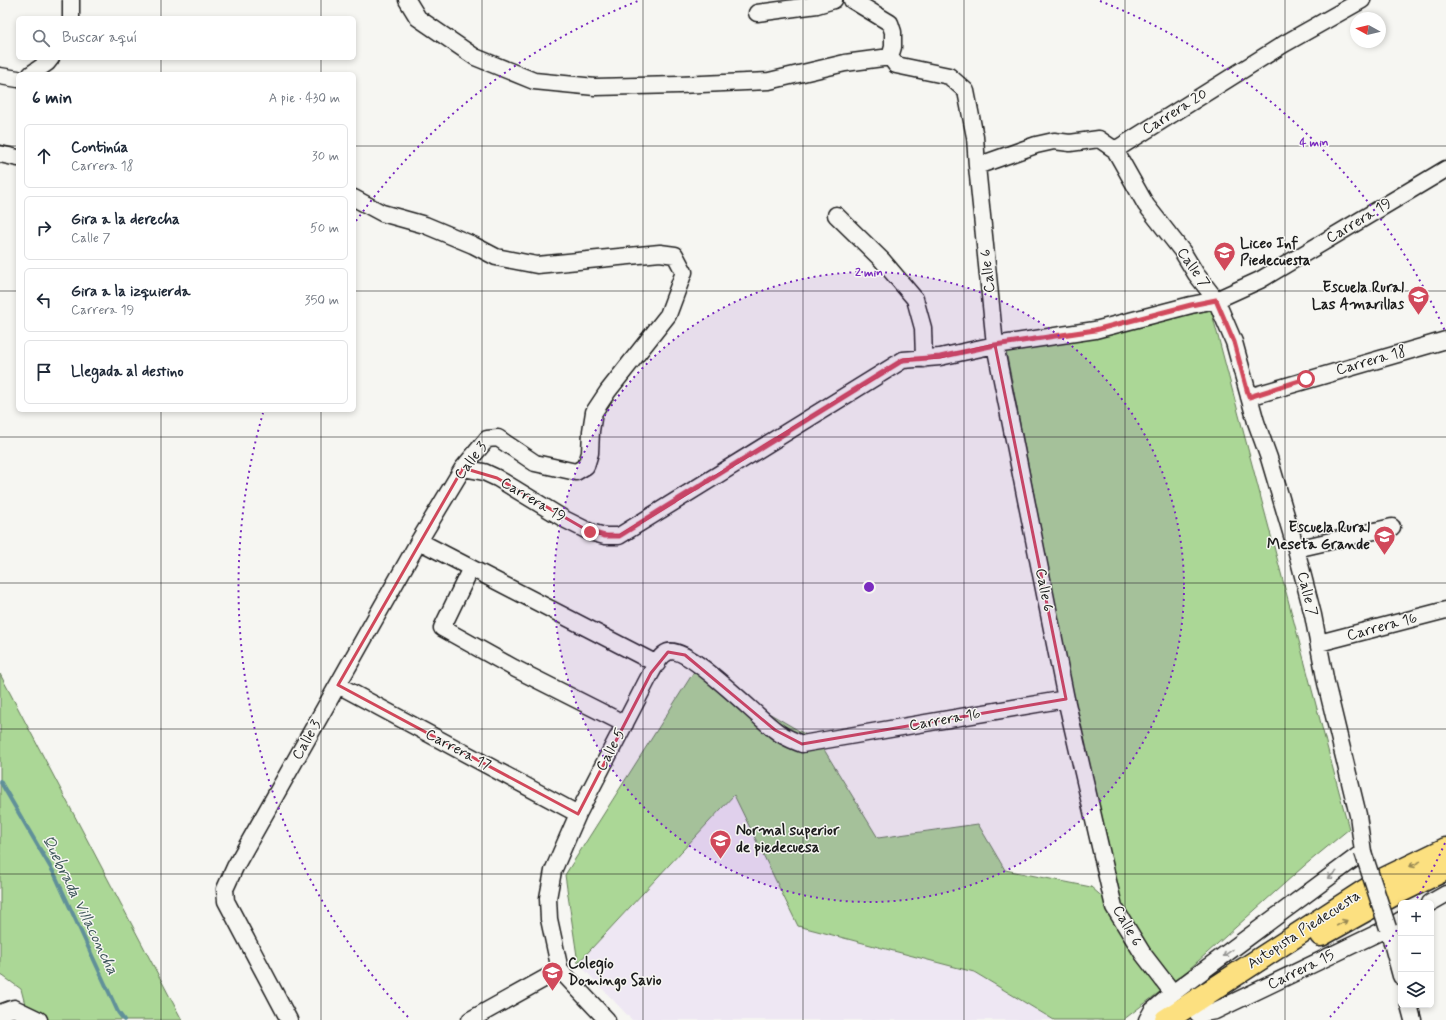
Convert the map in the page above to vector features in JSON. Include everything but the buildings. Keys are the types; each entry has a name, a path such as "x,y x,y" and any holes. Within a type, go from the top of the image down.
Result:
{"highway":[{"name":"Autopista Piedecuesta","path":"1166,1020 1384,879 1446,849"},
{"name":"Autopista Piedecuesta","path":"1195,1017 1323,933 1391,896 1446,869"}],"street":[{"path":"71,0 71,16"},
{"path":"407,0 418,18 475,57 534,81 595,87 769,81 845,63 890,57"},
{"path":"757,13 817,5 834,0"},
{"path":"852,0 890,23 893,32 893,47 890,57"},
{"name":"Carrera 20","path":"1115,150 1284,44 1362,0"},
{"path":"890,57 896,65 949,76 966,90 975,137 976,166 1036,145 1054,141 1070,143 1099,139 1115,150"},
{"path":"34,72 49,60"},
{"path":"0,76 16,79"},
{"name":"Calle 7","path":"1115,150 1146,205 1182,251 1196,274 1216,300 1234,342 1256,422 1269,458 1296,549 1319,643 1326,683 1358,815 1363,852 1395,924 1401,972"},
{"path":"0,154 16,158"},
{"name":"Calle 6","path":"976,166 995,345 1066,699 1114,907 1143,954 1173,993"},
{"name":"Carrera 19","path":"463,468 484,472 497,478 566,520 590,532 605,536 619,536 903,360 940,357 995,345 1095,330 1216,300 1260,280 1446,169"},
{"name":"Calle 3","path":"289,1020 226,901 224,889 235,867 419,541 463,468 487,439 498,438 535,463 576,472 586,466 590,453 594,412 608,391 668,315 684,272 675,255 660,254 536,265 496,257 474,244 425,225 382,213 356,199"},
{"path":"836,215 882,260 914,299 923,328 924,359"},
{"name":"Carrera 18","path":"1249,397 1446,340"},
{"path":"1296,549 1392,527"},
{"path":"419,541 657,664"},
{"path":"471,568 442,628 514,668 624,724"},
{"name":"Carrera 16","path":"1319,643 1446,610"},
{"name":"Calle 5","path":"560,970 550,919 548,898 553,871 578,814 624,724 657,664 668,652 676,652 684,655 705,669 775,730 788,738 802,744 825,741"},
{"name":"Carrera 17","path":"338,686 578,814"},
{"name":"Carrera 16","path":"825,741 1066,699"},
{"path":"1147,1020 1152,1011 1173,993 1363,852"},
{"path":"1434,901 1446,894"},
{"name":"Carrera 15","path":"1195,1017 1215,1011 1395,924"},
{"path":"470,1020 560,970 607,1020"},
{"path":"0,1013 14,1008 39,1020"},
{"path":"1410,1008 1412,1020"}],"highlighted area":[{"path":"995,345 1066,699 802,744 775,730 685,655 668,652 651,673 578,814 338,685 463,468 497,478 590,532 619,536 903,360 940,357"}],"shaded area":[{"name":"Normal superior de piedecuesa","path":"734,795 798,926 974,972 1054,1020 632,1020 578,963"}],"green space":[{"path":"1211,310 1349,829 1304,866 1187,971 1123,1020 1054,1020 974,972 798,926 734,795 578,963 565,875 695,670 820,743 878,838 978,824 1005,870 1091,887 1114,907 1006,351"},
{"path":"0,674 182,1020 29,1020 21,989 0,974"}],"waterway":[{"name":"Quebrada Villaconcha","path":"0,781 55,875 118,1012 124,1020"}],"place":[{"name":"Liceo Inf Piedecuesta","path":"1224,272"},
{"name":"Escuela Rural Las Amarillas","path":"1419,316"},
{"name":"Escuela Rural Meseta Grande","path":"1385,556"},
{"name":"Normal superior de piedecuesa","path":"720,860"},
{"name":"Colegio Domingo Savio","path":"552,992"}],"route":[{"path":"590,532 605,536 619,536 903,360 940,357 995,345 1095,330 1216,300 1234,342 1249,397 1306,379"}]}
